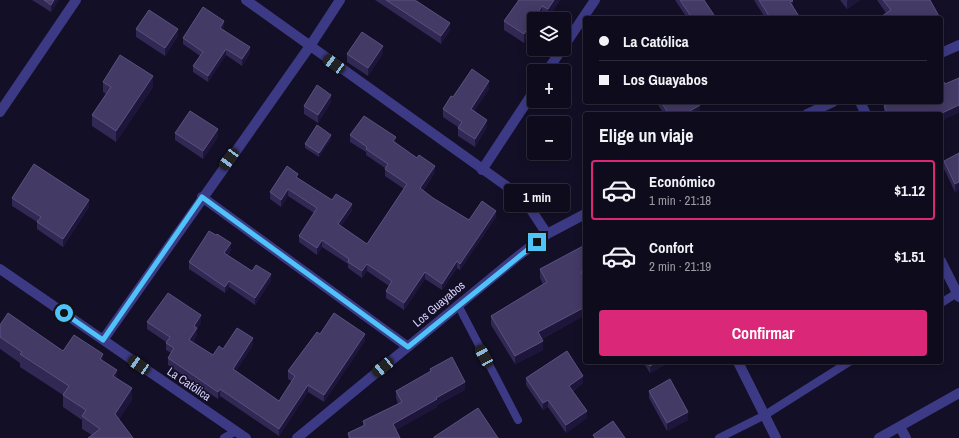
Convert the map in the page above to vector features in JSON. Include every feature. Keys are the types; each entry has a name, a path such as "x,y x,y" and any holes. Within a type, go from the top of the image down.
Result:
{"street":[{"path":"0,112 76,0"},
{"path":"246,0 505,185 528,205 547,234"},
{"path":"103,340 202,197 310,46 340,0"},
{"path":"584,16 595,0"},
{"path":"571,36 583,18"},
{"path":"943,52 959,45"},
{"path":"482,170 527,102"},
{"path":"811,112 829,104"},
{"path":"202,197 408,347"},
{"name":"Los Guayabos","path":"297,438 458,305 547,234 583,215"},
{"path":"943,265 958,295"},
{"name":"La Católica","path":"0,269 246,438"},
{"path":"739,364 776,438"},
{"path":"879,438 959,393"},
{"path":"900,427 906,438"}],"lane":[{"path":"943,303 958,295"},
{"path":"458,305 518,420"},
{"path":"719,438 765,415 846,364"},
{"path":"224,438 236,431"}],"building":[{"path":"44,0 54,0 51,5"},
{"path":"386,0 415,0 450,23 441,36"},
{"path":"519,0 554,0 548,9 542,6 538,12 527,12 527,29 524,34 504,21"},
{"path":"680,0 704,0 715,16 691,16"},
{"path":"759,0 792,0 793,1 790,2 799,16 769,16"},
{"path":"883,0 930,0 939,16 882,16 891,10"},
{"path":"203,7 224,21 220,28 250,47 242,59 226,49 208,76 193,66 203,52 183,38"},
{"path":"149,10 178,29 165,48 136,29"},
{"path":"362,32 383,46 368,68 347,54"},
{"path":"120,55 153,76 116,131 92,115 111,87 103,82"},
{"path":"472,69 489,81 471,109 487,120 475,139 458,128 462,122 443,109"},
{"path":"959,78 959,105 943,113 887,112 884,106 888,104 943,104 943,83 945,84"},
{"path":"317,85 331,95 318,115 304,106"},
{"path":"662,104 700,105 688,112 668,112"},
{"path":"190,111 218,129 203,151 175,133"},
{"path":"364,116 396,137 393,141 417,158 419,155 435,166 420,188 433,198 469,220 482,201 496,211 460,264 457,261 442,284 425,272 404,303 386,291 392,281 367,264 362,271 348,262 349,259 322,240 317,248 299,236 317,208 288,189 281,200 270,192 287,166 298,174 296,177 332,200 336,194 352,204 338,224 367,244 407,184 385,169 388,164 366,149 367,147 350,135"},
{"path":"317,125 331,135 319,153 305,144"},
{"path":"959,153 959,182 955,184 944,161"},
{"path":"34,164 89,200 63,239 37,222 41,217 12,198"},
{"path":"209,231 231,243 224,253 252,271 256,265 271,274 255,298 229,281 225,287 189,262"},
{"path":"583,246 583,271 581,272 583,276 583,308 538,332 543,341 515,356 491,316 547,282 540,269"},
{"path":"168,293 201,315 194,326 197,328 189,340 213,355 219,346 223,349 237,328 253,338 233,369 279,401 295,376 288,371 317,332 320,334 334,313 365,334 324,395 308,385 279,429 220,389 218,392 168,358 174,348 166,343 170,337 147,322"},
{"path":"8,313 63,351 74,335 103,354 100,359 117,370 113,376 132,388 115,414 133,438 88,438 100,429 82,416 86,410 63,395 69,386 20,354 22,352 0,337 0,325"},
{"path":"567,351 583,376 569,386 587,411 566,425 548,400 543,403 526,378"},
{"path":"452,357 465,382 393,424 400,438 350,438 348,433 365,425 363,421 402,402 396,391"},
{"path":"670,379 688,412 667,423 649,391"},
{"path":"478,408 498,438 434,438 434,437"},
{"path":"613,421 625,438 595,438 593,435"}],"route":[{"path":"64,313 103,340 202,197 408,347 537,242"}]}
